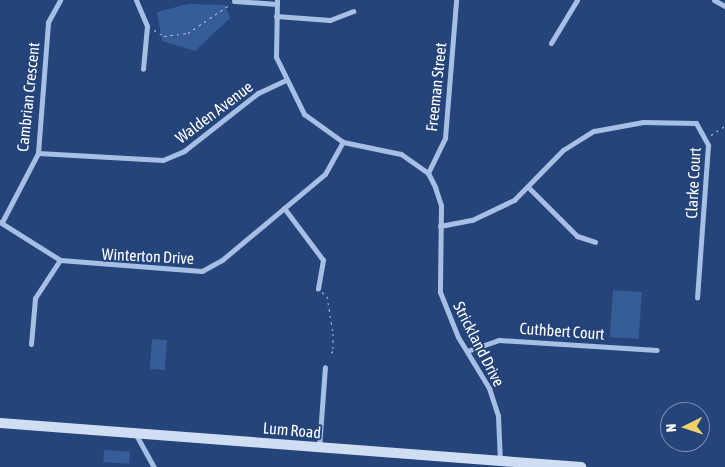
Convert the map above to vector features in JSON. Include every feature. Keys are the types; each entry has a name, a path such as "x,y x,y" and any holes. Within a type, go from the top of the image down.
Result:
{"street":[{"name":"Cambrian Crescent","path":"1,222 38,153 48,22 60,0"},
{"path":"136,0 147,26 143,69"},
{"name":"Freeman Street","path":"428,173 445,138 456,0"},
{"path":"551,43 577,0"},
{"path":"714,0 725,6"},
{"path":"234,1 277,2 276,57 284,81 304,114 343,142 401,154 428,173"},
{"path":"276,16 330,20 353,11"},
{"name":"Walden Avenue","path":"38,153 164,160 184,151 258,93 284,81"},
{"name":"Clarke Court","path":"440,226 497,210 529,188 562,150 594,132 620,124 686,121 696,123 707,136 698,298"},
{"name":"Winterton Drive","path":"1,222 60,260 202,271 222,260 325,174 343,142"},
{"name":"Strickland Drive","path":"428,173 441,205 440,292 468,351 489,388 498,416 500,461"},
{"path":"529,188 577,236 595,242"},
{"path":"284,208 323,260 318,288"},
{"path":"31,344 36,298 60,260"},
{"name":"Cuthbert Court","path":"468,351 499,340 657,350"},
{"path":"319,448 325,367"},
{"name":"Lum Road","path":"0,423 500,461 544,466 582,467"},
{"path":"135,433 154,467"}],"path":[{"path":"147,26 164,36 188,33 234,1"},
{"path":"707,136 725,126"},
{"path":"318,288 327,296 333,333 333,351 328,355"}],"shaded area":[{"path":"188,4 225,5 230,18 195,51 162,41 157,12"},
{"path":"613,290 642,292 639,339 610,337"},
{"path":"152,339 167,340 165,370 150,369"},
{"path":"104,450 130,452 129,464 103,462"}]}
